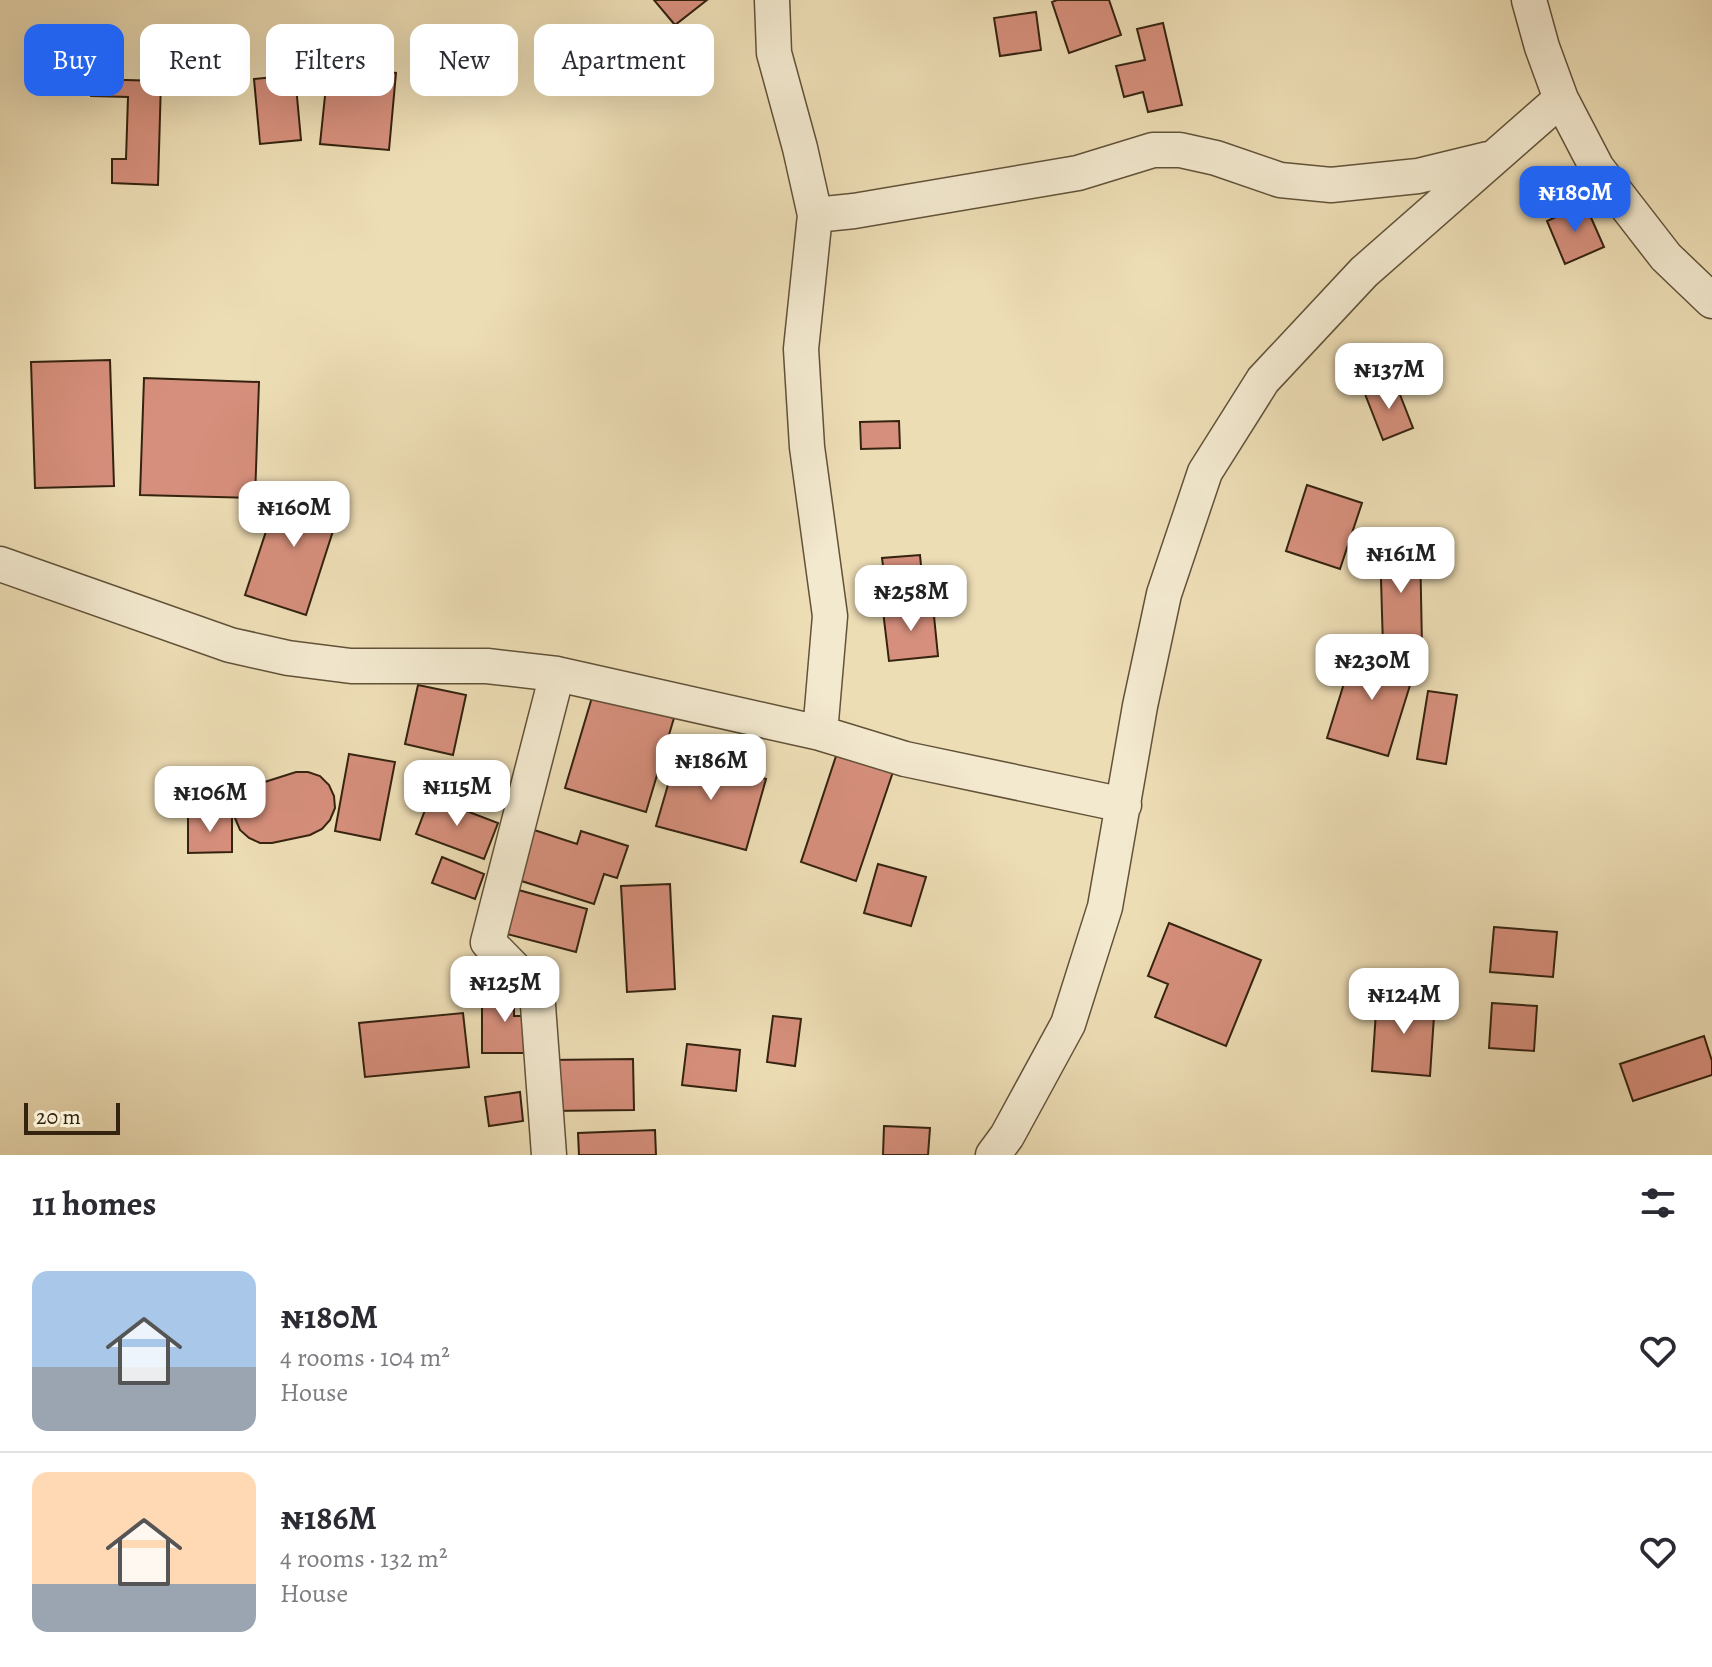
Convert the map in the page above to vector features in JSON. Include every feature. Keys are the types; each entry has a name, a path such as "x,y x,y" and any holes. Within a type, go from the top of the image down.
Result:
{"street":[{"path":"772,0 774,53 815,215 801,349 807,447 830,616 820,733"},
{"path":"1529,0 1561,99 1597,168 1666,257 1712,301"},
{"path":"993,1155 1007,1136 1068,1024 1105,907 1164,594 1205,472 1263,380 1364,272 1561,99"},
{"path":"815,215 1078,173 1153,150 1180,150 1216,158 1280,180 1331,185 1418,176 1492,158"},
{"path":"0,564 230,645 288,658 351,666 487,666 557,674 820,733 905,759 1124,805"},
{"path":"549,1155 537,992 488,942 557,674"}],"building":[{"path":"654,0 707,0 676,24"},
{"path":"1109,0 1121,35 1069,53 1052,2"},
{"path":"1036,12 1041,50 1000,56 994,18"},
{"path":"1163,23 1182,105 1148,112 1143,92 1124,97 1116,66 1145,60 1137,29"},
{"path":"266,78 266,96 297,96 301,140 260,144 254,79"},
{"path":"124,80 140,80 140,96 161,96 158,185 112,183 112,159 126,159 128,97 91,96 124,96"},
{"path":"325,96 394,96 389,150 320,144"},
{"path":"1585,204 1604,247 1565,264 1547,221"},
{"path":"110,360 114,486 35,488 31,362"},
{"path":"144,378 259,382 255,498 140,495"},
{"path":"1395,382 1413,428 1383,440 1365,394"},
{"path":"899,421 900,448 861,449 860,422"},
{"path":"282,483 342,503 306,615 245,595"},
{"path":"1307,485 1362,503 1340,569 1286,551"},
{"path":"1420,544 1422,646 1383,647 1380,545"},
{"path":"920,555 923,586 886,590 882,558"},
{"path":"933,606 938,656 889,661 883,611"},
{"path":"1355,648 1416,666 1388,756 1327,738"},
{"path":"418,685 466,695 453,755 405,744"},
{"path":"1428,691 1457,695 1446,764 1417,759"},
{"path":"593,694 674,718 646,812 565,788"},
{"path":"838,750 894,769 856,881 801,862"},
{"path":"349,754 395,762 380,840 335,831"},
{"path":"677,754 766,779 746,850 656,826"},
{"path":"296,772 320,776 329,785 335,808 330,820 310,835 272,843 260,843 249,838 240,830 235,818 235,806 240,795 249,787"},
{"path":"430,797 498,823 484,859 416,834"},
{"path":"188,815 232,815 232,852 188,853"},
{"path":"528,828 577,844 581,831 628,846 617,878 604,874 594,904 512,878"},
{"path":"442,857 484,874 475,899 432,883"},
{"path":"878,864 926,877 911,926 864,913"},
{"path":"670,884 675,989 627,992 621,886"},
{"path":"515,889 587,909 576,952 503,933"},
{"path":"1169,923 1261,960 1226,1046 1155,1017 1168,984 1148,976"},
{"path":"1494,927 1557,932 1553,977 1490,972"},
{"path":"482,988 514,988 514,1016 534,1016 534,1053 482,1053"},
{"path":"1377,997 1435,1001 1430,1076 1372,1071"},
{"path":"1492,1003 1537,1006 1534,1051 1489,1048"},
{"path":"463,1013 469,1067 365,1077 359,1023"},
{"path":"773,1016 801,1019 795,1066 767,1062"},
{"path":"1704,1036 1712,1061 1712,1075 1633,1101 1620,1064"},
{"path":"687,1044 740,1050 736,1091 682,1085"},
{"path":"633,1059 634,1110 549,1111 548,1060"},
{"path":"520,1092 523,1121 489,1126 485,1097"},
{"path":"884,1126 930,1128 928,1155 883,1155"},
{"path":"655,1130 656,1155 579,1155 578,1133"}]}
